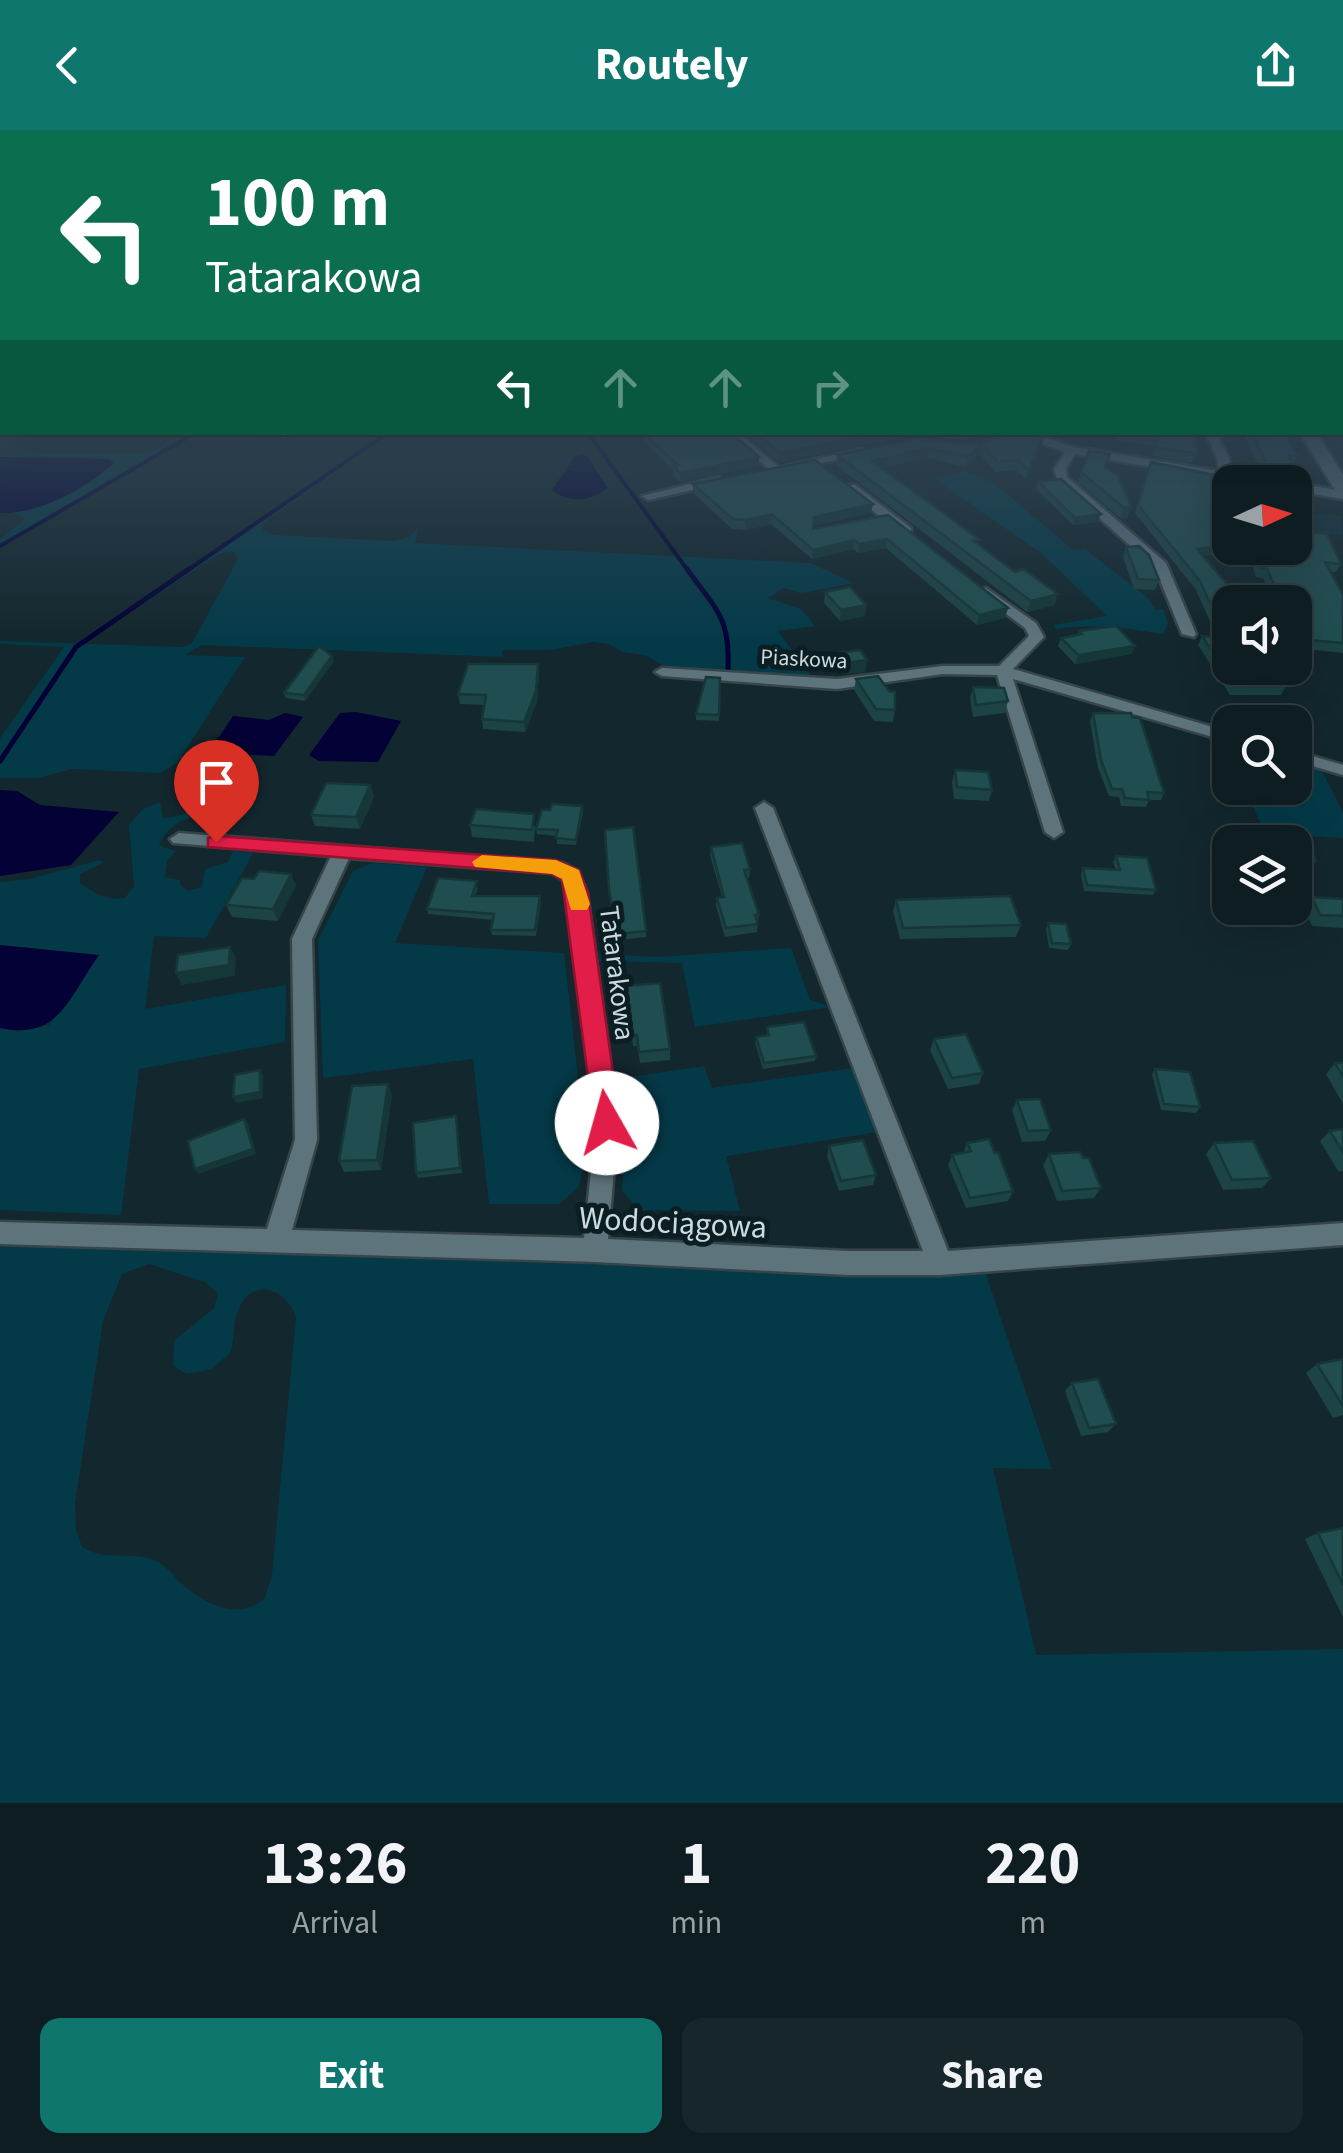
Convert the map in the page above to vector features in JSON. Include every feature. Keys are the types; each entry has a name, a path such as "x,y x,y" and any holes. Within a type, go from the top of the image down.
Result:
{"street":[{"path":"648,496 706,484"},
{"path":"847,484 920,541"},
{"path":"1068,484 1162,566 1189,634"},
{"path":"1312,489 1343,492"},
{"path":"871,521 888,517"},
{"path":"968,578 1031,626 1037,637 1003,671 1054,832"},
{"name":"Piaskowa","path":"662,672 837,684 943,670 1003,671 1212,732"},
{"path":"1312,761 1343,770"},
{"path":"764,808 940,1262"},
{"name":"Tatarakowa","path":"179,840 556,867 571,876 578,893 607,1123 595,1250"},
{"path":"276,1241 306,1140 302,939 342,853"},
{"name":"Wodociągowa","path":"0,1233 595,1250 848,1263 940,1262 1343,1234"}],"shaded area":[{"path":"0,484 86,484 46,504 0,513"},
{"path":"82,484 111,484 0,548 0,540 25,519 15,513 58,499"},
{"path":"310,484 319,484 263,523 262,529 273,535 394,541 409,537 419,527 415,543 810,563 854,583 802,593 783,588 768,598 801,609 815,626 778,631 812,677 668,668 645,655 593,642 550,650 502,650 503,657 202,645 185,655 245,657 177,763 160,773 71,769 39,778 0,778 0,738 64,647 0,641 183,647 192,643 238,559 233,551 218,554 120,619 115,618"},
{"path":"556,484 605,484 608,488 580,499 552,490"},
{"path":"943,484 995,484 1073,550 1085,549 1148,598 1156,610 1163,609 1168,624 1163,634 1096,626 1056,629 1053,625 1107,616 1041,553"},
{"path":"1312,513 1342,516 1343,535 1312,532"},
{"path":"356,712 401,721 378,762 319,761 309,755 340,713"},
{"path":"285,713 303,717 274,756 200,752 219,737 233,716 269,720"},
{"path":"1312,767 1321,769 1343,813 1343,838 1312,836 1312,825 1261,825 1252,805 1312,805"},
{"path":"0,790 17,791 40,805 119,812 71,865 0,876"},
{"path":"160,802 163,818 204,806 232,816 231,828 219,832 207,826 211,818 187,819 163,839 159,846 176,851 167,861 165,877 180,880 188,891 202,887 205,869 228,862 233,851 253,853 206,938 154,936 145,1009 286,985 285,1042 139,1069 121,1215 0,1210 0,1028 17,1031 49,1025 98,955 0,945 0,882 30,879 100,860 103,863 80,874 80,883 101,896 125,898 134,886 129,825 143,809"},
{"path":"372,863 427,867 395,943 564,953 586,1149 579,1187 559,1204 489,1204 473,1059 323,1078 318,940 353,871"},
{"path":"0,945 99,955 70,1000 49,1022 20,1030 0,1028"},
{"path":"791,948 810,1000 831,1007 695,1027 682,963 599,961 598,954 657,957"},
{"path":"704,1066 712,1088 854,1068 878,1132 726,1156 740,1211 638,1210 622,1190 625,1148 617,1079"},
{"path":"0,1245 943,1276 984,1269 1052,1469 993,1468 1036,1655 1343,1649 1343,1803 0,1803","holes":["149,1264 205,1282 218,1293 214,1308 174,1341 173,1365 186,1374 212,1369 231,1352 238,1310 248,1295 264,1289 272,1291 286,1300 296,1317 272,1575 265,1598 244,1609 222,1607 201,1598 156,1561 108,1555 82,1547 76,1530 75,1503 103,1321 122,1274"]}],"building":[{"path":"693,484 847,484 873,504 814,517 813,529 888,515 1008,608 979,615 887,539 859,544 854,540 813,550 772,514 733,519"},
{"path":"876,484 904,484 980,540 974,541 1015,572 1023,569 1058,594 1031,601"},
{"path":"1041,484 1067,484 1101,514 1075,518"},
{"path":"1095,484 1121,484 1131,507 1124,508"},
{"path":"1144,484 1212,484 1212,547 1197,549 1227,585 1212,585 1212,607 1200,581 1138,505"},
{"path":"1312,533 1327,534 1341,564 1325,562 1343,595 1343,643 1312,640 1312,585 1274,585 1267,569 1259,565 1312,565"},
{"path":"1139,546 1149,555 1159,580 1138,579 1126,547"},
{"path":"850,587 866,605 841,610 825,592"},
{"path":"1116,626 1135,646 1078,655 1061,638 1082,634 1079,631"},
{"path":"1202,636 1212,637 1212,651"},
{"path":"319,646 332,656 304,695 284,693"},
{"path":"860,650 867,660 845,663 838,653"},
{"path":"468,664 538,664 536,691 524,722 482,719 486,695 458,694"},
{"path":"878,676 889,691 895,692 895,710 876,709 856,679"},
{"path":"706,677 720,678 719,715 696,714"},
{"path":"973,687 1004,688 1008,701 976,705"},
{"path":"1093,713 1131,713 1132,717 1140,718 1164,793 1147,792 1149,800 1125,798 1122,789 1112,789 1101,760"},
{"path":"955,770 988,772 992,790 957,787"},
{"path":"326,783 370,785 356,817 311,815"},
{"path":"552,804 582,806 576,840 556,838 558,830 536,829 542,810 550,810"},
{"path":"476,809 534,814 532,830 470,825"},
{"path":"633,827 646,931 617,934 605,830"},
{"path":"742,843 750,869 744,870 759,915 755,915 758,924 726,928 717,898 724,897 711,847"},
{"path":"1116,856 1147,858 1156,890 1087,885 1083,868 1120,870"},
{"path":"259,871 291,874 273,909 226,905 242,878 254,879"},
{"path":"438,878 477,881 472,896 540,896 535,930 491,930 494,914 427,909"},
{"path":"1010,896 1021,925 903,928 896,900"},
{"path":"1312,897 1343,899 1343,916 1320,915"},
{"path":"1048,923 1066,924 1071,944 1052,943"},
{"path":"230,947 229,965 176,973 178,955"},
{"path":"660,983 670,1049 639,1052 637,1035 632,1035 625,986"},
{"path":"804,1022 816,1056 764,1063 756,1037 769,1035 767,1027"},
{"path":"966,1034 983,1073 952,1078 934,1039"},
{"path":"1155,1069 1190,1072 1200,1107 1164,1104"},
{"path":"260,1070 260,1092 233,1097 235,1075"},
{"path":"388,1084 377,1160 339,1161 352,1086"},
{"path":"1040,1099 1051,1130 1028,1131 1017,1100"},
{"path":"456,1116 460,1168 416,1173 413,1123"},
{"path":"244,1119 253,1149 195,1169 188,1141"},
{"path":"1343,1129 1343,1152 1330,1131"},
{"path":"989,1139 1013,1191 970,1198 952,1155 971,1151 967,1143"},
{"path":"863,1140 876,1175 841,1181 829,1146"},
{"path":"1253,1141 1271,1178 1232,1180 1214,1143"},
{"path":"1080,1152 1083,1158 1089,1158 1101,1188 1062,1191 1049,1154"},
{"path":"1343,1359 1343,1406 1317,1364"},
{"path":"1098,1379 1116,1424 1089,1428 1072,1383"},
{"path":"1343,1528 1343,1585 1318,1533"}],"waterway":[{"path":"0,546 107,484"},
{"path":"185,572 313,484"},
{"path":"625,484 689,572"},
{"path":"0,761 76,647 189,569"},
{"path":"687,569 724,625 728,669"}],"slow traffic":[{"path":"482,862 556,867 571,876 579,904"}],"route":[{"path":"216,842 556,867 571,876 578,893 607,1123"}]}
